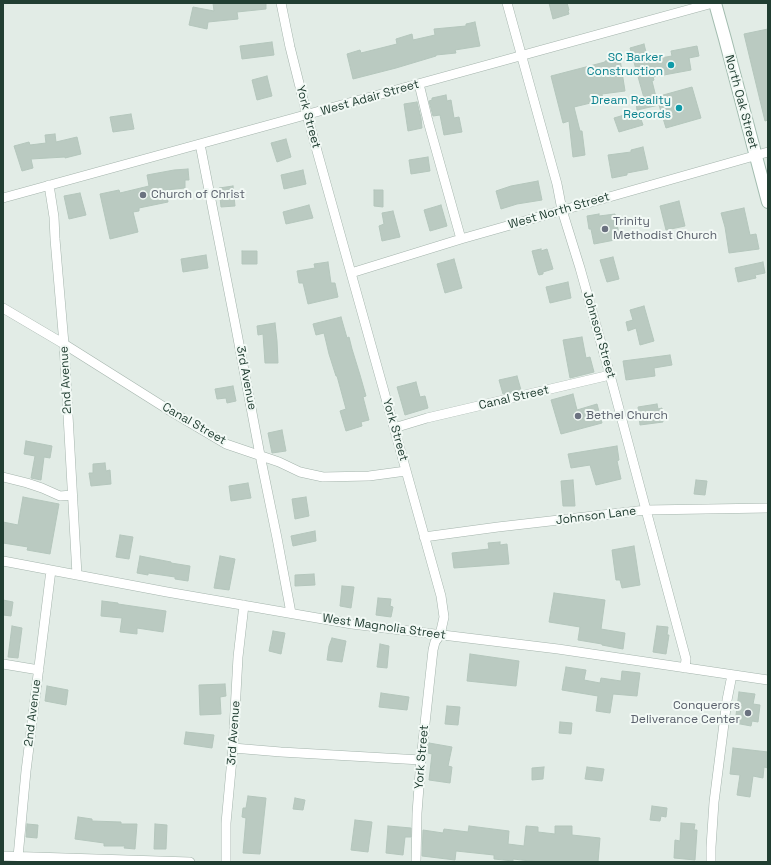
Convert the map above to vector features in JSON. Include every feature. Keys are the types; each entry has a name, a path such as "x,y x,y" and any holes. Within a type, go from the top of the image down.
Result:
{"main road":[{"name":"North Oak Street","path":"714,3 768,202"}],"street":[{"name":"York Street","path":"281,3 307,115 441,596 444,617 440,635 435,642 433,650 421,760 417,813 416,862"},
{"name":"Johnson Street","path":"507,3 557,184 562,210 610,375 686,659 685,668"},
{"name":"West Adair Street","path":"3,198 714,3"},
{"path":"419,84 461,239"},
{"name":"3rd Avenue","path":"200,144 291,613"},
{"name":"West North Street","path":"352,273 461,239 768,152"},
{"name":"2nd Avenue","path":"49,185 54,217 64,344 77,575"},
{"name":"Canal Street","path":"3,308 226,444 279,462 300,472 323,477 369,476 406,471"},
{"name":"Canal Street","path":"394,428 427,418 610,375"},
{"path":"3,477 28,483 60,496 72,495"},
{"name":"Johnson Lane","path":"424,536 646,510 768,508"},
{"name":"West Magnolia Street","path":"3,561 167,592 352,624 558,649 768,680"},
{"name":"2nd Avenue","path":"18,857 26,771 51,570"},
{"name":"3rd Avenue","path":"226,862 226,823 233,748 238,657 244,605"},
{"path":"3,664 39,670"},
{"path":"710,862 714,802 727,700 732,675"},
{"path":"233,748 288,753 421,760"},
{"path":"3,856 190,862"}],"building":[{"path":"213,3 266,3 266,9 237,12 238,19 208,22 207,29 189,25 193,7 214,11"},
{"path":"549,3 567,3 569,14 553,19"},
{"path":"475,22 480,46 455,50 456,53 436,55 396,68 353,79 347,54 360,50 361,53 397,44 396,39 412,34 413,40 435,35 434,29 466,26 466,24"},
{"path":"768,29 768,120 765,121 744,34"},
{"path":"272,42 274,55 242,59 240,46"},
{"path":"644,44 648,60 672,56 671,51 697,46 699,56 689,58 691,70 653,77 654,80 652,81 656,97 692,87 701,118 666,128 659,105 637,110 636,103 642,101 641,98 644,98 630,48"},
{"path":"620,59 625,91 602,94 603,100 574,107 580,131 582,131 585,155 573,157 569,121 563,123 551,76 605,61"},
{"path":"267,76 272,96 257,100 252,80"},
{"path":"446,95 447,101 451,100 454,118 459,117 462,132 444,135 440,115 433,116 429,101 432,100 432,98"},
{"path":"417,102 422,128 408,131 404,104"},
{"path":"638,111 643,125 619,132 614,118"},
{"path":"131,114 134,129 113,132 110,117"},
{"path":"55,134 56,142 77,137 81,154 65,158 31,159 33,168 22,171 14,146 29,142 30,145 46,143 45,135"},
{"path":"286,139 291,157 277,162 271,143"},
{"path":"643,147 648,169 627,173 627,175 612,178 608,155 631,152 631,150"},
{"path":"428,157 430,171 411,174 409,160"},
{"path":"188,169 189,180 185,180 185,188 166,190 168,202 139,208 139,211 133,212 138,232 110,239 100,194 119,190 120,193 149,186 147,175"},
{"path":"303,170 306,184 284,189 281,175"},
{"path":"538,181 542,200 517,204 501,209 496,191 511,186"},
{"path":"233,186 235,206 221,207 219,188"},
{"path":"374,190 383,190 383,207 374,206"},
{"path":"80,193 86,215 69,219 64,196"},
{"path":"679,201 685,226 666,230 660,206"},
{"path":"309,205 313,218 286,224 283,212"},
{"path":"441,205 447,226 430,231 424,210"},
{"path":"744,208 750,235 756,234 759,249 729,253 721,213"},
{"path":"393,211 400,237 382,241 379,226 384,224 382,213"},
{"name":"Trinity Methodist Church","path":"599,214 599,216 615,214 620,239 594,244 591,229 589,229 587,216"},
{"path":"541,249 541,251 547,249 553,269 539,275 532,251"},
{"path":"242,251 257,251 257,264 242,264"},
{"path":"206,255 208,268 183,272 181,259"},
{"path":"613,257 619,279 607,282 600,260"},
{"path":"454,259 462,288 445,293 437,264"},
{"path":"328,262 331,283 335,283 338,297 308,304 303,283 299,283 297,271 315,268 314,264"},
{"path":"763,262 765,273 755,275 756,278 738,282 735,268"},
{"path":"568,282 571,298 550,303 546,287"},
{"path":"644,306 654,341 640,345 636,328 628,331 626,322 633,320 630,310"},
{"path":"341,317 347,338 349,337 366,396 363,397 369,420 361,422 362,426 346,431 340,411 346,409 324,333 316,335 313,324"},
{"path":"275,323 278,363 265,363 263,334 258,335 257,326"},
{"path":"582,337 586,358 590,357 594,372 570,378 563,340"},
{"path":"670,355 672,365 654,368 655,376 626,380 623,361"},
{"path":"517,376 521,390 503,394 499,380"},
{"path":"416,382 420,397 425,396 428,408 405,415 397,387"},
{"path":"233,386 236,401 227,403 226,398 217,399 215,389"},
{"name":"Bethel Church","path":"573,394 577,410 597,404 602,423 561,434 551,400"},
{"path":"657,404 658,409 662,408 663,422 640,425 638,407"},
{"path":"282,430 286,451 272,453 268,433"},
{"path":"26,441 52,446 50,458 44,457 41,480 31,478 35,456 24,454"},
{"path":"617,446 619,460 617,461 621,479 596,485 590,465 571,468 568,454"},
{"path":"105,463 106,471 110,470 111,484 91,486 89,473 93,473 93,464"},
{"path":"573,480 575,506 563,506 561,481"},
{"path":"696,480 707,481 705,495 694,494"},
{"path":"248,483 251,498 231,501 229,486"},
{"path":"23,497 59,504 50,554 27,550 28,547 3,543 3,522 18,525"},
{"path":"306,497 309,516 295,519 292,499"},
{"path":"315,531 316,541 293,546 291,536"},
{"path":"120,535 133,537 129,559 116,557"},
{"path":"500,542 500,545 507,544 509,564 454,568 452,553 489,549 488,543"},
{"path":"634,546 640,585 622,588 620,580 616,580 612,550"},
{"path":"140,556 190,566 188,581 175,579 175,577 137,573"},
{"path":"220,556 235,559 229,590 214,588"},
{"path":"314,574 315,585 295,586 295,575"},
{"path":"342,586 354,587 351,608 340,606"},
{"path":"554,593 605,600 601,629 625,633 623,649 578,640 580,627 549,622"},
{"path":"378,598 391,599 390,606 393,607 391,617 376,615"},
{"path":"3,600 13,602 11,616 3,615"},
{"path":"102,601 166,611 163,632 137,628 137,634 120,632 122,618 101,616"},
{"path":"12,626 22,628 18,658 8,657"},
{"path":"657,626 668,627 667,635 669,635 666,654 653,652"},
{"path":"273,631 285,633 281,654 269,651"},
{"path":"332,638 346,641 342,662 327,660"},
{"path":"380,644 389,646 387,668 377,667"},
{"path":"470,654 519,661 516,686 467,681"},
{"path":"566,667 586,670 584,680 600,683 601,678 621,681 622,671 640,673 637,696 613,694 610,713 596,711 598,696 562,690"},
{"path":"225,684 226,696 220,697 221,714 200,715 199,685"},
{"path":"47,686 68,690 66,705 45,701"},
{"name":"Conquerors Deliverance Center","path":"739,692 755,694 753,704 760,705 758,722 752,721 751,726 735,723"},
{"path":"381,693 409,697 407,710 379,707"},
{"path":"447,706 460,707 458,725 445,724"},
{"path":"560,722 572,723 571,734 559,733"},
{"path":"186,732 214,735 212,748 184,744"},
{"path":"429,743 452,747 448,766 452,767 450,783 429,780 432,754 428,753"},
{"path":"733,748 768,752 768,768 764,767 763,778 753,776 750,797 737,795 740,775 730,774"},
{"path":"544,767 543,779 532,780 532,768"},
{"path":"587,767 604,769 602,781 585,779"},
{"path":"248,796 266,798 260,854 243,853 246,818 242,817 243,808 246,808"},
{"path":"295,798 305,800 303,810 293,809"},
{"path":"652,806 667,808 666,817 661,816 660,821 650,820"},
{"path":"78,817 92,819 92,821 137,824 135,849 124,848 125,846 104,846 104,843 75,839"},
{"path":"355,820 372,822 368,852 351,850"},
{"path":"681,823 695,824 694,830 697,830 695,860 674,858 675,840 680,841"},
{"path":"27,824 38,825 37,838 26,837"},
{"path":"155,824 167,825 166,849 154,849"},
{"path":"388,826 411,828 411,837 405,837 403,855 386,853"},
{"path":"469,826 509,831 508,844 524,846 526,826 538,827 538,832 555,834 555,826 572,826 572,835 600,838 598,862 539,862 513,859 513,861 494,859 494,855 456,851 455,860 422,856 423,830 443,833 444,829 468,832"}],"place":[{"name":"SC Barker Construction","path":"671,65"},
{"name":"Dream Reality Records","path":"679,108"},
{"name":"Church of Christ","path":"143,195"},
{"name":"Trinity Methodist Church","path":"605,229"},
{"name":"Bethel Church","path":"578,416"},
{"name":"Conquerors Deliverance Center","path":"748,713"}]}
